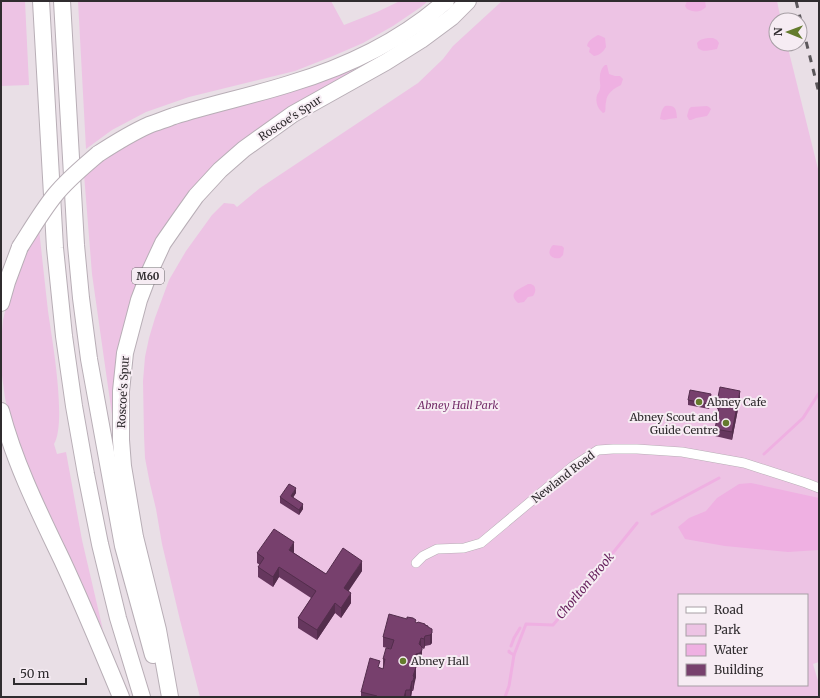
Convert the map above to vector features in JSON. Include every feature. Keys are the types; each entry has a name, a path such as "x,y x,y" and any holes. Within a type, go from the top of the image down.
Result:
{"highway":[{"path":"41,1 55,248 64,336 86,474 100,544 118,618 142,697"},
{"path":"62,1 76,245 89,359 123,546 166,697"},
{"path":"1,303 20,247 40,216 56,194 75,174 98,154 122,139 150,125 190,111 289,84 342,65 398,37 446,1"},
{"name":"Roscoe's Spur","path":"170,697 158,630 135,537 121,440 121,391 124,353 139,300 150,271 163,243 196,196 220,170 244,149 293,114 386,62 421,40 452,17 468,1"},
{"path":"1,411 6,431 19,466 70,578 121,697"}],"street":[{"name":"Newland Road","path":"416,563 423,556 437,549 464,548 481,543 572,467 598,450 629,449 682,452 744,463 819,488"}],"green space":[{"path":"1,1 25,1 29,85 1,86"},
{"path":"78,1 331,1 344,25 400,1 428,1 393,26 363,43 333,56 295,71 189,97 146,112 112,130 86,149"},
{"name":"Abney Hall Park","path":"502,1 777,1 779,12 768,12 768,52 789,52 819,173 819,662 813,664 819,684 819,697 200,697 162,544 145,458 143,381 145,357 155,318 169,280 186,251 212,215 224,203 234,204 237,207 260,188 418,83 443,59 453,46"},
{"path":"354,66 357,71 275,118 147,263 114,429 92,274 84,174 103,159 148,133 179,121"},
{"path":"39,229 59,400 58,433 54,444 57,454 66,452 82,540 103,630 39,496 11,422 5,398 1,368 3,320 16,273"}],"water":[{"path":"687,1 705,1 706,7 699,11 692,11 687,9 685,6"},
{"path":"598,35 605,38 606,47 601,53 594,56 589,52 590,48 587,46 593,38"},
{"path":"713,38 719,43 717,49 705,51 698,48 697,43 700,40"},
{"path":"605,65 607,65 609,74 620,76 623,79 621,85 609,94 605,112 603,113 597,105 596,98 600,87 600,73"},
{"path":"665,106 675,108 677,118 664,120 660,119"},
{"path":"707,106 711,109 707,116 689,120 687,116 691,107"},
{"path":"553,245 562,246 564,248 563,255 560,258 554,258 550,255 550,250"},
{"path":"528,284 533,285 535,288 533,296 528,297 524,302 518,303 515,299 514,293"},
{"path":"751,483 819,498 819,550 788,552 725,546 685,539 678,527 689,518 706,511 717,498 739,484"}],"building":[{"name":"Abney Scout and Guide Centre","path":"720,387 740,391 732,432 715,429 720,402 717,402"},
{"path":"690,390 711,394 709,404 688,400"},
{"path":"289,484 296,488 291,496 303,504 299,510 280,497"},
{"path":"274,529 294,542 289,550 326,574 343,548 362,561 344,588 351,593 341,608 335,603 317,630 298,618 316,591 279,567 273,577 258,567 264,558 257,553"},
{"name":"Abney Hall","path":"389,614 407,619 407,617 413,618 416,620 415,622 425,624 432,629 432,633 430,635 425,636 424,639 421,638 419,644 422,647 422,650 420,653 416,654 413,666 416,667 413,681 410,690 406,690 404,697 377,697 361,692 370,658 380,661 378,667 383,669 385,659 383,659 386,648 391,649 394,640 383,637"}],"waterway":[{"name":"Chorlton Brook","path":"764,454 803,418 819,393"},
{"name":"Chorlton Brook","path":"652,514 719,478"},
{"name":"Chorlton Brook","path":"505,697 509,686 514,655 526,624 553,625 637,523"},
{"path":"511,646 520,628"},
{"name":"Chorlton Brook","path":"509,651 514,655"}],"railway":[{"path":"796,1 819,93"}],"place":[{"name":"Abney Cafe","path":"699,402"},
{"name":"Abney Scout and Guide Centre","path":"726,423"},
{"name":"Abney Hall","path":"403,661"}]}
